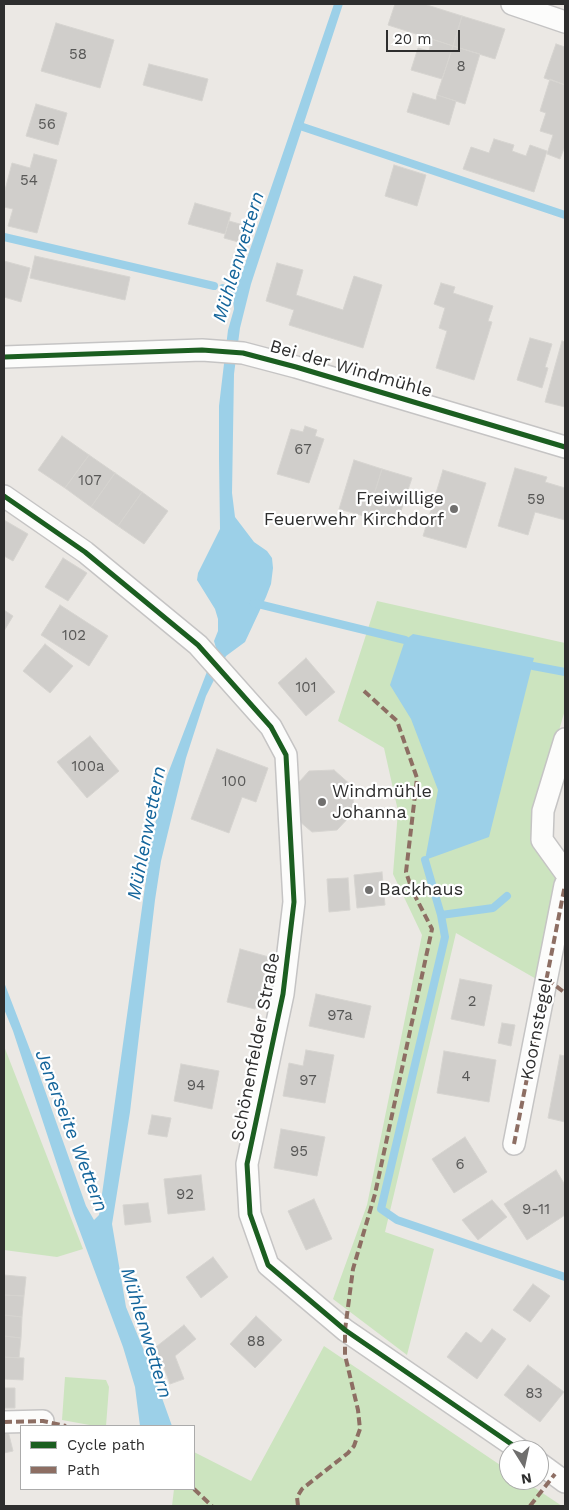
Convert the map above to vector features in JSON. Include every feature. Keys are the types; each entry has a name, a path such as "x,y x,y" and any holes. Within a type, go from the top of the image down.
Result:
{"street":[{"path":"512,4 565,22"},
{"name":"Bei der Windmühle","path":"4,357 216,351 243,354 296,367 565,447"},
{"name":"Schönenfelder Straße","path":"4,496 85,552 198,644 271,727 286,755 294,902 283,994 247,1164 250,1214 268,1265 345,1330 505,1440"},
{"path":"565,739 543,811 542,840 565,872"},
{"name":"Koornstegel","path":"514,1144 565,885"},
{"path":"4,1422 43,1421"},
{"path":"549,1470 565,1482"}],"green space":[{"path":"377,601 565,643 565,710 535,812 557,876 538,980 456,933 385,1232 434,1249 407,1355 333,1299 367,1205 422,935 393,874 398,811 384,748 338,721"},
{"path":"4,1046 83,1249 57,1257 4,1250"},
{"path":"324,1346 499,1464 499,1490 538,1490 562,1506 172,1506 174,1490 195,1490 195,1453 251,1481"},
{"path":"65,1377 106,1380 109,1387 106,1425 90,1425 62,1420"}],"water":[{"path":"334,4 343,4 251,284 240,328 234,374 232,493 235,517 254,542 267,551 272,558 271,584 245,642 226,656 206,696 186,758 161,861 155,900 130,1112 112,1224 126,1307 152,1370 172,1425 140,1425 135,1387 123,1347 73,1213 4,1009 4,982 86,1206 94,1220 99,1215 152,836 167,776 216,648 214,641 218,631 218,619 215,609 197,580 198,573 220,529 219,406 228,330 234,309 233,299"},
{"path":"413,634 534,658 489,837 425,860 438,790 411,719 390,685 405,640"}],"building":[{"path":"395,4 424,4 462,16 453,46 388,25"},
{"path":"462,16 505,29 495,59 453,46"},
{"path":"56,23 114,40 100,88 41,71"},
{"path":"432,39 453,46 442,79 411,70 418,48 429,51"},
{"path":"556,44 565,47 565,85 544,78"},
{"path":"453,46 480,54 465,104 437,95"},
{"path":"149,64 208,79 202,101 143,85"},
{"path":"550,79 565,85 565,146 560,159 547,154 553,135 540,131 546,113 540,111"},
{"path":"413,93 436,100 437,95 456,101 449,125 407,112"},
{"path":"36,104 67,113 58,145 26,136"},
{"path":"494,139 514,145 512,151 526,156 530,145 547,151 534,192 463,169 471,147 489,153"},
{"path":"34,154 57,160 37,233 8,226 13,209 4,207 4,194 12,163 30,168"},
{"path":"394,165 426,175 417,206 385,196"},
{"path":"195,203 231,213 225,234 188,224"},
{"path":"229,221 247,226 242,243 224,238"},
{"path":"35,256 130,277 125,300 30,278"},
{"path":"4,261 30,268 21,302 4,297"},
{"path":"277,263 303,270 296,295 343,310 354,276 382,285 363,348 289,325 294,310 266,301"},
{"path":"441,283 455,287 453,293 493,306 488,321 492,322 474,380 436,368 447,331 439,328 445,308 434,304"},
{"path":"530,338 552,344 545,367 548,368 542,388 517,380"},
{"path":"562,341 565,342 565,407 545,402"},
{"path":"305,426 317,430 315,436 324,439 309,483 277,474 291,429 303,432"},
{"path":"62,436 89,455 65,488 38,470"},
{"path":"89,455 115,473 91,507 65,488"},
{"path":"354,460 382,469 367,517 339,509"},
{"path":"515,468 547,477 545,482 565,488 565,520 535,512 528,535 498,526"},
{"path":"382,469 412,478 396,526 367,517"},
{"name":"Freiwillige Feuerwehr Kirchdorf","path":"443,470 486,483 466,548 423,536"},
{"path":"115,473 142,492 118,526 91,507"},
{"path":"142,492 168,511 144,544 118,526"},
{"path":"4,520 28,534 13,561 4,556"},
{"path":"63,558 87,573 68,601 45,587"},
{"path":"60,605 108,636 89,666 41,635"},
{"path":"4,610 13,616 4,631"},
{"path":"45,644 73,666 50,693 23,671"},
{"path":"306,658 335,692 306,716 278,683"},
{"path":"90,736 119,771 87,798 57,762"},
{"path":"217,749 268,768 256,802 242,797 229,833 191,819"},
{"name":"Windmühle Johanna","path":"334,770 352,786 354,812 337,830 312,832 292,815 291,791 309,771"},
{"name":"Backhaus","path":"382,872 385,905 357,908 354,875"},
{"path":"348,878 350,910 329,912 327,879"},
{"path":"240,949 269,957 255,1009 227,1002"},
{"path":"460,979 492,985 484,1026 451,1019"},
{"path":"316,994 371,1006 364,1038 309,1026"},
{"path":"502,1023 515,1025 511,1046 498,1043"},
{"path":"306,1050 334,1055 325,1103 283,1096 289,1063 303,1066"},
{"path":"444,1051 496,1060 489,1102 437,1093"},
{"path":"560,1055 565,1056 565,1122 548,1118"},
{"path":"181,1064 219,1071 212,1109 174,1101"},
{"path":"152,1115 171,1118 167,1137 148,1134"},
{"path":"281,1129 325,1137 317,1176 274,1168"},
{"path":"465,1137 487,1172 454,1193 432,1159"},
{"path":"556,1170 565,1185 565,1215 527,1240 504,1204"},
{"path":"201,1175 205,1210 168,1214 164,1179"},
{"path":"314,1199 332,1239 306,1250 288,1211"},
{"path":"492,1200 507,1217 478,1240 462,1220"},
{"path":"148,1203 151,1222 125,1225 123,1205"},
{"path":"213,1257 228,1277 201,1298 186,1277"},
{"path":"4,1275 26,1277 24,1296 4,1295"},
{"path":"533,1284 550,1296 530,1322 513,1310"},
{"path":"4,1295 24,1296 22,1317 4,1315"},
{"path":"4,1315 22,1317 21,1338 4,1336"},
{"path":"256,1316 282,1340 255,1368 230,1344"},
{"path":"184,1325 196,1339 175,1356 184,1379 170,1384 163,1365 152,1350"},
{"path":"492,1329 506,1339 477,1379 447,1357 466,1332 481,1343"},
{"path":"4,1336 21,1338 19,1358 4,1357"},
{"path":"4,1357 24,1358 23,1380 4,1379"},
{"path":"528,1365 564,1392 540,1422 504,1395"},
{"path":"4,1388 15,1388 15,1408 4,1408"},
{"path":"8,1431 13,1451 4,1453 4,1432"}],"waterway":[{"path":"297,125 565,215"},
{"name":"Mühlenwettern","path":"4,237 214,286"},
{"name":"Mühlenwettern","path":"223,288 242,293"},
{"path":"254,603 405,640"},
{"path":"533,666 565,672"},
{"path":"425,860 441,915 493,908 507,896"},
{"path":"441,915 445,937 381,1209 397,1220 565,1277"}],"marked path":[{"path":"364,691 397,721 417,778 406,872 412,890"},
{"path":"514,1144 565,885"},
{"path":"298,1506 297,1497 302,1489 348,1453 354,1446 360,1429 358,1410 345,1355 345,1330 353,1269 375,1194 432,929 412,890 422,887"},
{"path":"547,979 565,993"},
{"path":"4,1422 43,1421 61,1425"},
{"path":"530,1506 555,1474"},
{"path":"195,1490 212,1506"}],"cycle path":[{"path":"4,357 202,350 243,353 565,447"},
{"path":"4,496 85,552 198,645 271,727 286,755 294,902 283,994 247,1164 250,1214 268,1265 345,1330 505,1440"}],"place":[{"name":"Freiwillige Feuerwehr Kirchdorf","path":"454,509"},
{"name":"Windmühle Johanna","path":"322,802"},
{"name":"Backhaus","path":"369,890"}],"water label":[{"name":"Jenerseite Wettern","path":"71,1131"}]}
